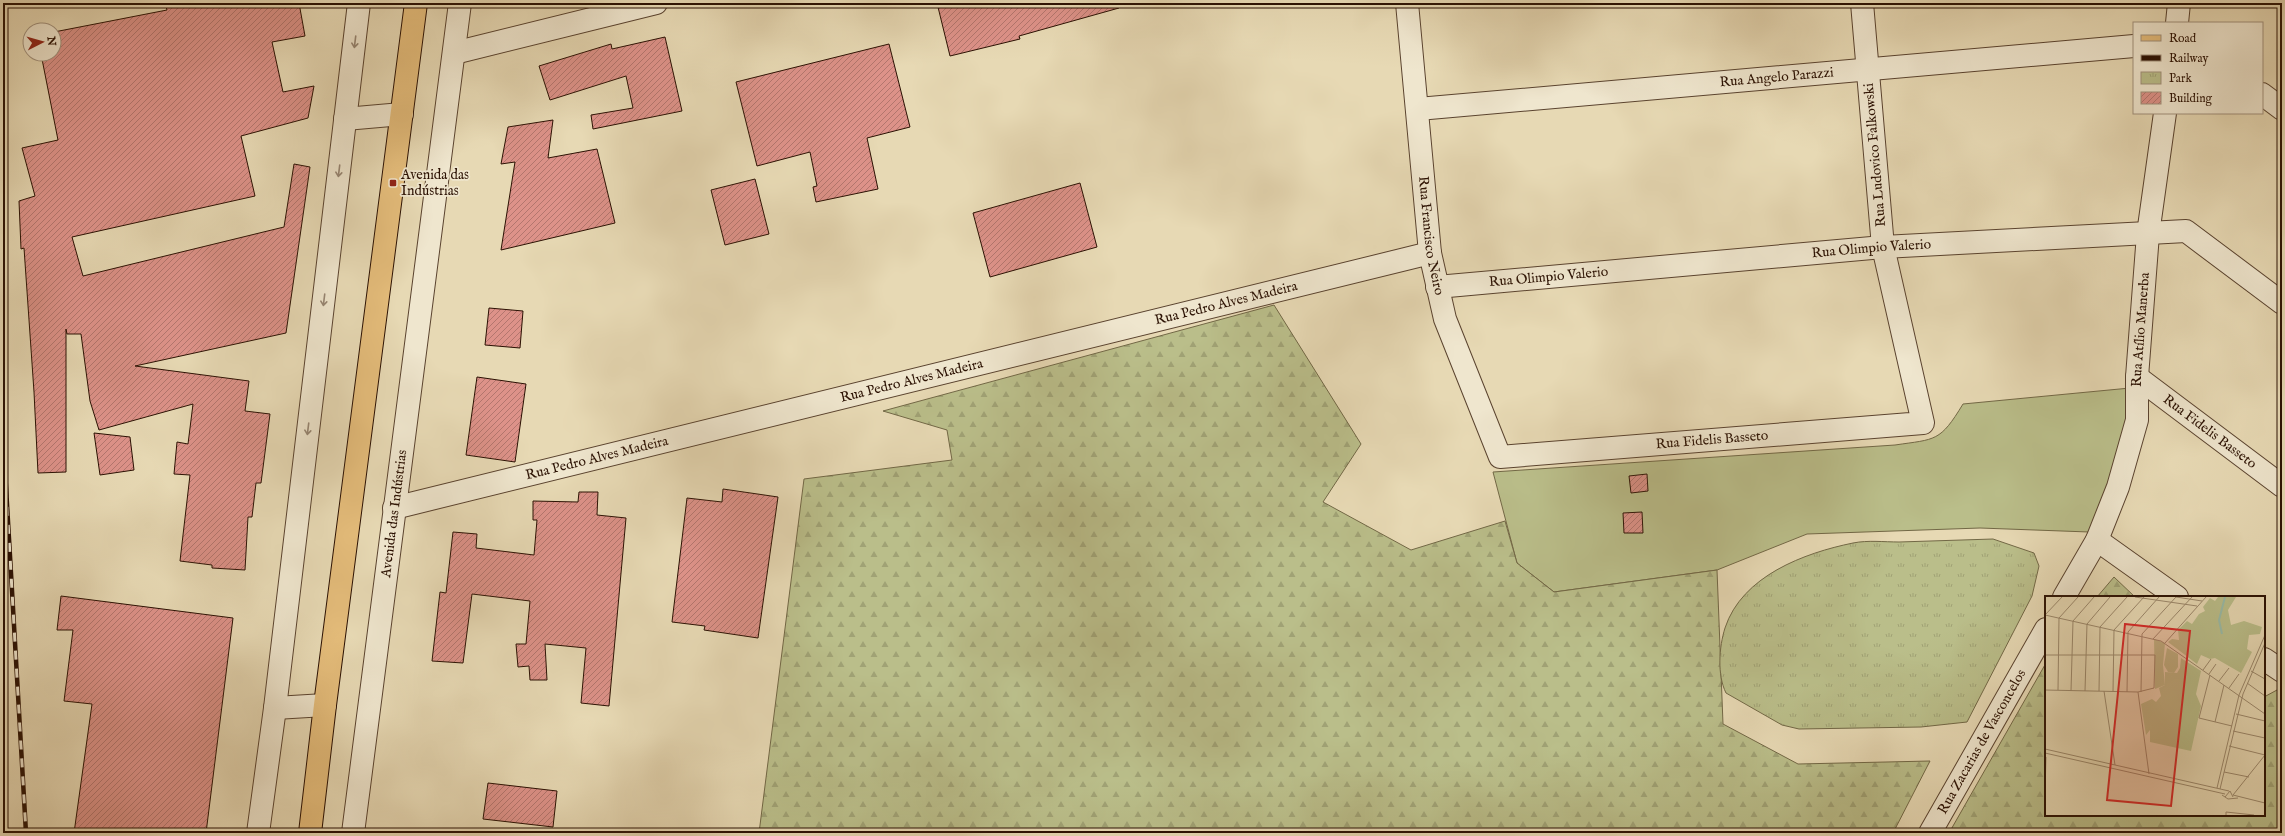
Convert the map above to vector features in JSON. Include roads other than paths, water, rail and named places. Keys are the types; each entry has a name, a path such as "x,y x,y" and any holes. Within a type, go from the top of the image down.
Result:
{"main road":[{"path":"310,833 325,705 416,3"}],"street":[{"path":"258,833 275,708 359,3"},
{"name":"Avenida das Indústrias","path":"353,833 460,3"},
{"path":"454,53 656,3"},
{"name":"Rua Francisco Neiro","path":"1408,3 1430,253 1445,319 1500,457"},
{"name":"Rua Ludovico Falkowski","path":"1862,3 1883,247 1923,423"},
{"path":"2177,22 2179,3"},
{"name":"Rua Angelo Parazzi","path":"1418,109 1867,68 2133,46"},
{"path":"2263,95 2282,109"},
{"path":"345,119 402,114"},
{"name":"Rua Atílio Manerba","path":"2097,540 2118,487 2137,420 2136,377 2148,234 2165,114"},
{"name":"Rua Olimpio Valerio","path":"1437,287 1883,247 2186,231 2282,303"},
{"name":"Rua Pedro Alves Madeira","path":"394,508 1430,253"},
{"name":"Rua Fidelis Basseto","path":"2136,377 2282,486"},
{"name":"Rua Fidelis Basseto","path":"1500,457 1923,423"},
{"path":"2065,596 2097,540 2176,596"},
{"name":"Rua Zacarias de Vasconcelos","path":"1930,833 2045,631"},
{"path":"2265,660 2282,671"},
{"path":"275,708 325,705"}],"railway":[{"path":"3,435 26,833"}],"place":[{"name":"Avenida das Indústrias","path":"393,183"}]}
